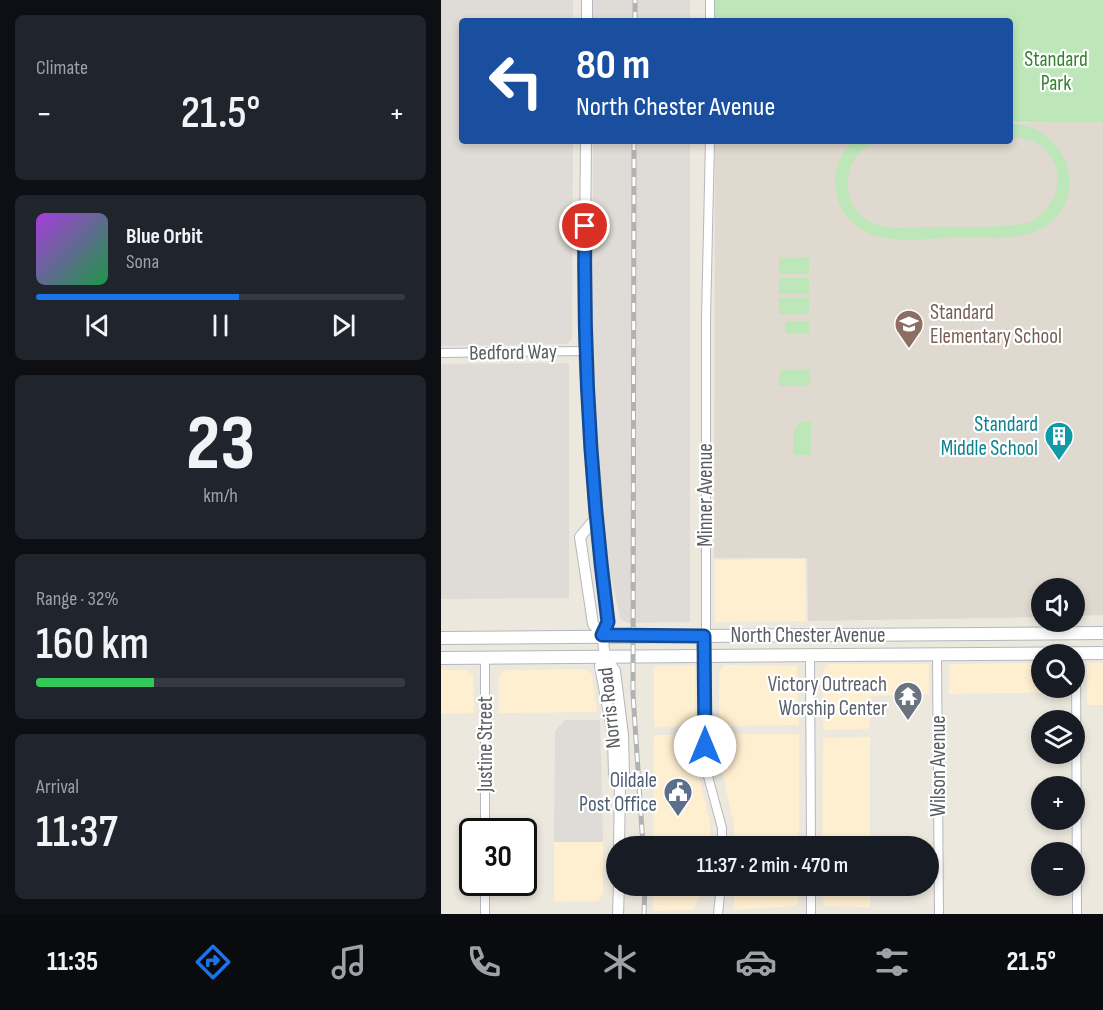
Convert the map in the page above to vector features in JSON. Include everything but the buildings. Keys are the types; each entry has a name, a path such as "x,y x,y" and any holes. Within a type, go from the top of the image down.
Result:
{"main road":[{"name":"North Chester Avenue","path":"441,638 1103,633"},
{"name":"North Chester Avenue","path":"441,658 1031,653"},
{"name":"North Chester Avenue","path":"1085,653 1103,653"}],"street":[{"path":"587,0 587,18"},
{"path":"710,0 710,18"},
{"path":"586,144 584,351 595,519 608,622 602,635 593,624 580,537 595,519"},
{"name":"Minner Avenue","path":"710,144 704,636 706,769 722,828 722,836"},
{"name":"Bedford Way","path":"441,353 584,351"},
{"name":"Norris Road","path":"602,635 605,656 615,671 623,735 624,775 620,786 619,836"},
{"name":"Wilson Avenue","path":"937,654 939,914"},
{"path":"810,655 811,836"},
{"name":"Justine Street","path":"485,658 485,818"},
{"path":"1076,698 1077,914"},
{"path":"485,896 485,914"},
{"path":"618,914 619,896"},
{"path":"718,914 720,896"},
{"path":"811,896 811,914"}],"shaded area":[{"path":"441,0 573,0 573,18 459,18 459,144 573,144 572,339 567,344 441,346"},
{"path":"593,0 690,0 690,18 593,18"},
{"name":"Standard Elementary School","path":"1103,121 1103,615 1085,616 1085,578 1031,578 1031,617 808,621 807,558 714,558 715,144 1013,144 1013,123"},
{"path":"593,144 690,144 690,622 627,623 620,618 593,494"},
{"path":"569,363 569,598 441,599 441,364"},
{"path":"805,559 806,621 715,622 715,560"},
{"path":"1031,663 1031,693 949,694 949,664"},
{"path":"1087,663 1103,663 1103,705 1087,705"},
{"path":"829,664 929,664 929,694 871,696 870,725 867,729 823,730 823,670"},
{"path":"724,665 797,666 799,725 719,726 719,672"},
{"path":"654,666 695,666 695,726 654,727"},
{"path":"584,669 592,674 597,712 499,713 499,677 504,670"},
{"path":"441,670 466,670 473,675 474,713 441,714"},
{"path":"565,720 600,720 603,842 554,842 555,731"},
{"path":"719,734 799,734 799,836 734,836 734,825 720,762"},
{"path":"654,735 695,735 696,766 710,821 711,836 653,836"},
{"path":"870,737 870,836 822,836 823,738"},
{"path":"554,842 603,842 603,894 598,901 554,902"},
{"path":"653,896 699,896 694,910 653,911"},
{"path":"734,896 798,896 796,906 734,910"},
{"path":"823,896 870,896 870,907 824,906"}],"green space":[{"name":"Standard Park","path":"711,0 1103,0 1103,122 1013,122 1013,18 711,18"},
{"path":"1013,124 1028,127 1044,134 1065,160 1069,176 1069,193 1062,209 1050,223 1041,229 1006,238 962,237 919,240 886,238 866,232 851,222 841,208 835,182 838,164 846,148 849,144 874,144 857,156 848,182 849,196 855,208 864,218 884,227 896,228 992,227 1029,223 1044,212 1053,199 1057,185 1057,170 1051,157 1042,146 1028,139 1013,137"},
{"path":"809,257 809,274 779,274 779,258"},
{"path":"779,278 809,278 809,294 779,294"},
{"path":"779,298 809,298 809,314 779,314"},
{"path":"785,321 809,321 809,333 785,333"},
{"path":"780,370 810,370 810,386 779,386"},
{"path":"799,422 811,422 811,455 793,455 793,433"}],"railway":[{"path":"635,0 635,18"},
{"path":"634,144 633,694 642,836"},
{"path":"644,914 645,896"}],"place":[{"name":"Standard Elementary School","path":"909,350"},
{"name":"Standard Middle School","path":"1059,462"},
{"name":"Victory Outreach Worship Center","path":"908,722"},
{"name":"Oildale Post Office","path":"678,818"}],"route":[{"path":"585,226 584,351 595,519 608,622 602,635 704,636 705,746"}]}
